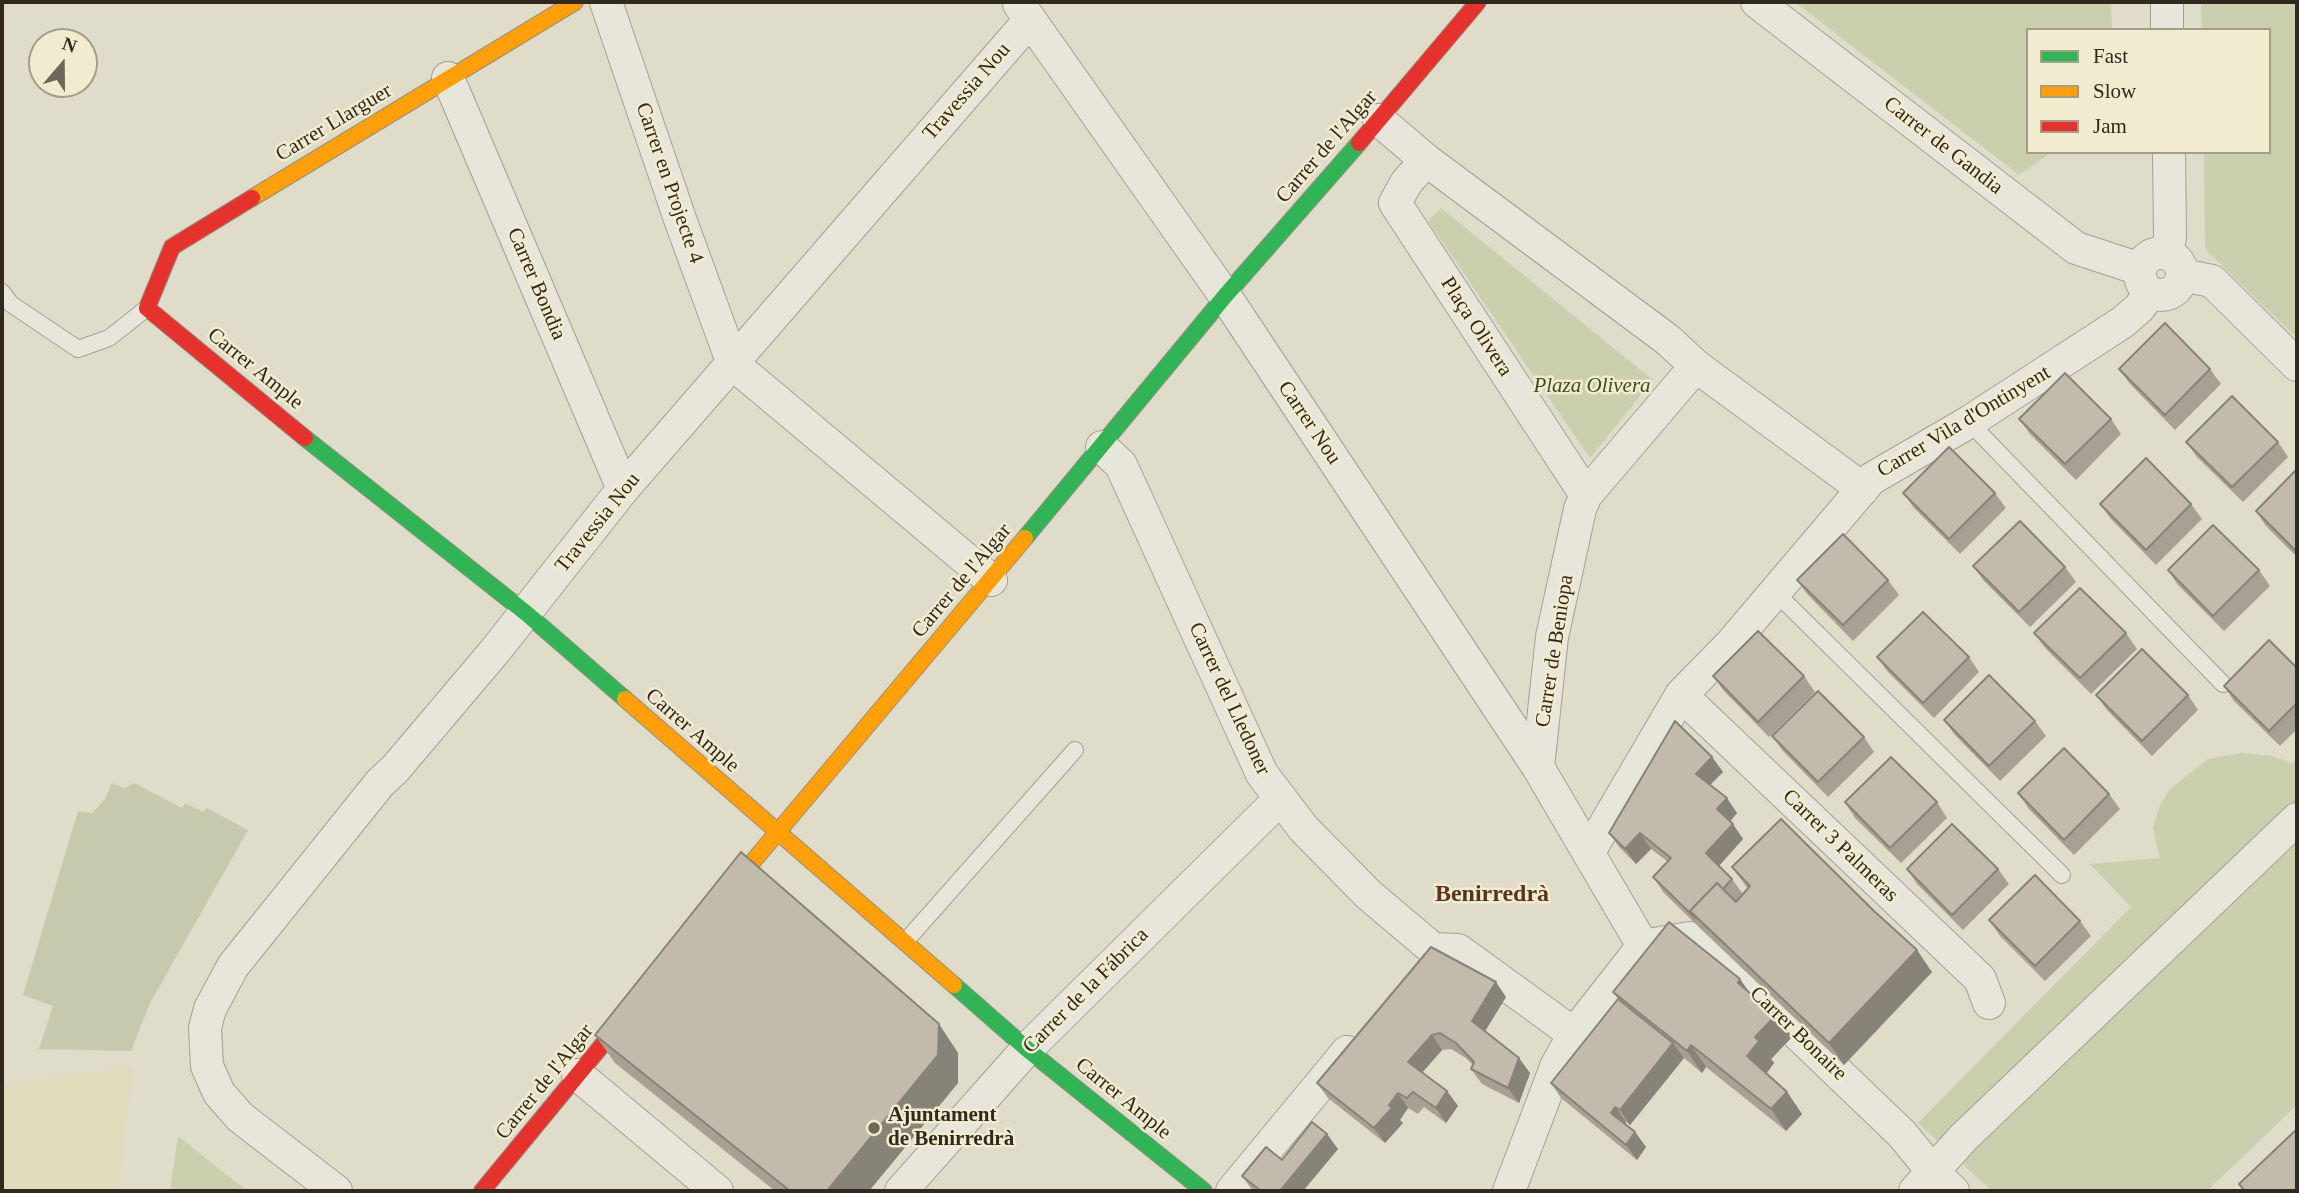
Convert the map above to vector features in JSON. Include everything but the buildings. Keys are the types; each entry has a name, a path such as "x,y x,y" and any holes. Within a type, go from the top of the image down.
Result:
{"street":[{"name":"Carrer Llarguer","path":"147,309 172,247 575,2"},
{"name":"Carrer en Projecte 4","path":"606,2 733,364"},
{"name":"Carrer de l'Algar","path":"706,918 1226,296 1380,120 1478,2"},
{"name":"Carrer de Gandia","path":"1757,2 2076,248 2160,272 2212,282 2297,365"},
{"path":"2167,2 2167,28"},
{"name":"Travessia Nou","path":"336,1191 229,1105 219,1093 207,1066 205,1028 210,1009 233,966 380,783 526,613 623,489 733,364 1024,11"},
{"name":"Carrer Nou","path":"1024,11 1226,296 1538,767 1643,946"},
{"name":"Carrer Bondia","path":"448,78 623,489"},
{"path":"1380,120 1426,160 1668,340 1696,366 1863,489"},
{"path":"2160,272 2169,219 2169,154"},
{"name":"Plaça Olivera","path":"1426,160 1406,183 1395,203 1586,495"},
{"name":"Carrer Vila d'Ontinyent","path":"1589,852 1681,695 1730,645 1871,479 1969,422 2123,322 2160,272"},
{"name":"Carrer Ample","path":"147,309 526,613 1027,1049 1204,1191"},
{"path":"733,364 991,580"},
{"path":"1586,495 1696,366"},
{"name":"Carrer del Lledoner","path":"1102,447 1121,465 1262,774 1304,829 1369,895 1424,959 1458,950 1574,1034"},
{"name":"Carrer de Beniopa","path":"1538,767 1552,637 1580,509 1586,495"},
{"name":"Carrer 3 Palmeras","path":"1681,695 1980,979 1989,1003"},
{"name":"Carrer de la Fábrica","path":"901,1191 1027,1049 1280,799"},
{"path":"1934,1185 1964,1137 2297,819"},
{"name":"Carrer Bonaire","path":"1643,946 1690,938 1734,973 1902,1134 1934,1185"},
{"path":"1509,1191 1556,1067 1574,1034 1643,946"},
{"name":"Carrer de l'Algar","path":"482,1191 646,991"},
{"path":"1232,1191 1363,1033"},
{"path":"578,1075 717,1191"}],"lane":[{"path":"2,292 10,304 78,349 109,338 147,309"},
{"path":"1969,422 2223,684"},
{"path":"1775,592 2062,875"},
{"path":"905,943 1075,750"}],"shaded area":[{"path":"133,1067 118,1191 2,1191 2,1086"}],"green space":[{"path":"1795,2 2111,2 2112,28 2026,28 2026,154 2049,154 2019,175"},
{"path":"2201,2 2297,2 2297,338 2205,249 2204,154 2271,154 2271,28 2202,28"},
{"name":"Plaza Olivera","path":"1441,208 1653,380 1590,458 1428,221"},
{"path":"2241,753 2272,756 2292,763 2297,758 2297,1105 2207,1191 1992,1191 1918,1123 2131,907 2090,864 2160,858 2153,828 2159,807 2170,789 2208,759"},
{"path":"112,783 124,788 134,783 182,808 185,803 203,812 207,808 248,830 150,1003 131,1051 39,1049 53,1006 23,995 78,811 92,813 105,799"},
{"path":"178,1136 247,1191 170,1191"}],"traffic: fast":[{"path":"1025,538 1225,296 1359,143"},
{"path":"305,438 526,613 625,699"},
{"path":"954,985 1027,1049 1204,1191"}],"traffic: slow":[{"path":"252,198 575,2"},
{"path":"718,903 1025,538"},
{"path":"625,699 954,985"}],"traffic: jam":[{"path":"1359,143 1478,2"},
{"path":"252,198 172,247 147,308 305,438"},
{"path":"482,1191 636,1004"}],"place":[{"name":"Ajuntament de Benirredrà","path":"874,1128"}],"district":[{"name":"Benirredrà","path":"1492,895"}]}
